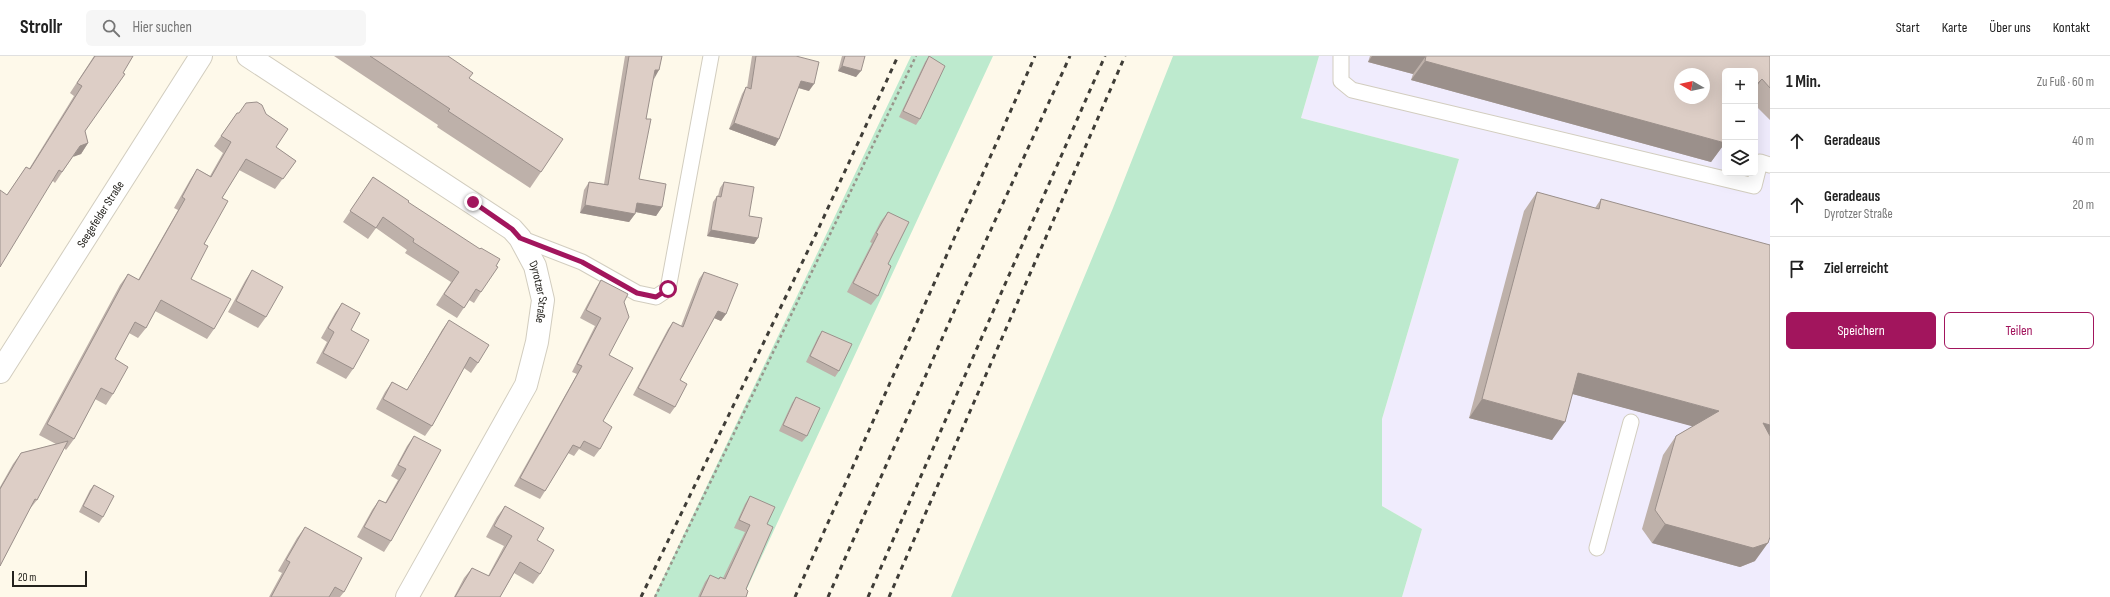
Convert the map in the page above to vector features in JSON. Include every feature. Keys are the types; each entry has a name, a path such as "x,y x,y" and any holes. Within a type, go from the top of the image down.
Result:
{"street":[{"name":"Seegefelder Straße","path":"0,372 201,56"},
{"name":"Dyrotzer Straße","path":"248,56 473,202 512,229 520,238 535,266 543,300 538,342 526,385 407,597"}],"lane":[{"path":"520,238 582,262 637,293 656,297 668,289 710,56"},
{"path":"1341,56 1341,81 1352,90 1754,186 1760,162 1770,165"},
{"path":"1597,548 1631,422"}],"path":[{"path":"655,597 916,56"}],"shaded area":[{"path":"1319,56 1770,56 1770,597 1402,597 1422,529 1382,506 1382,419 1459,159 1301,118"}],"green space":[{"path":"911,56 993,56 743,597 654,597"},
{"path":"1173,56 1319,56 1301,118 1459,159 1382,419 1382,506 1422,529 1402,597 951,597 1113,208"}],"building":[{"path":"95,56 133,56 123,73 125,74 85,131 88,143 80,146 62,172 59,170 0,267 0,190 7,195 26,167 30,169 82,86 77,83"},
{"path":"370,56 448,56 473,73 469,78 563,139 541,172 448,111 450,109"},
{"path":"629,56 662,56 659,70 655,70 646,119 651,119 639,179 666,184 662,207 637,203 635,214 585,205 589,182 608,185"},
{"path":"756,56 796,56 819,62 814,84 801,81 779,139 734,123 746,87 751,89"},
{"path":"845,56 865,56 861,71 842,66"},
{"path":"929,56 945,66 920,119 903,111"},
{"path":"1426,56 1770,56 1770,88 1762,79 1758,83 1758,68 1722,68 1722,142 1425,61"},
{"path":"257,102 262,105 266,114 288,129 276,147 296,161 283,179 246,159 222,198 228,201 204,244 208,246 191,279 231,299 214,329 161,300 146,328 135,322 115,359 128,367 113,394 101,388 74,439 47,424 128,274 139,280 185,199 182,197 197,169 211,177 231,142 221,136 246,103"},
{"path":"373,177 409,201 408,202 480,249 481,248 500,259 496,266 498,267 481,292 476,289 464,308 444,294 459,272 413,242 414,239 383,217 376,228 350,211"},
{"path":"724,182 754,187 749,216 762,218 758,238 711,230 717,196 721,197"},
{"path":"1537,192 1599,209 1601,199 1770,245 1770,425 1763,423 1770,436 1770,537 1768,543 1753,548 1665,524 1655,510 1676,436 1719,411 1578,373 1565,422 1482,399"},
{"path":"888,212 909,222 888,264 891,266 878,296 853,283 878,234 876,233"},
{"path":"252,270 283,287 266,317 236,301"},
{"path":"704,272 738,284 726,314 718,311 680,380 687,384 675,407 638,388 673,322 683,327"},
{"path":"601,280 628,294 624,302 629,317 609,355 633,368 603,421 612,427 600,449 584,441 580,448 573,445 545,491 520,478 582,366 577,364 601,318 586,310"},
{"path":"342,303 360,313 351,330 369,340 353,369 323,353 334,332 328,328"},
{"path":"449,320 489,345 478,363 470,357 432,426 383,399 392,382 407,390"},
{"path":"822,331 852,344 839,371 810,356"},
{"path":"796,397 820,408 807,436 783,425"},
{"path":"414,436 441,450 391,541 364,527 379,500 386,503 406,469 398,465"},
{"path":"68,441 37,500 35,499 0,566 0,489 21,453"},
{"path":"94,485 114,496 103,517 83,506"},
{"path":"750,496 775,507 767,524 773,527 746,589 748,591 746,597 700,597 710,575 719,579 720,577 725,579 750,525 739,520"},
{"path":"505,506 544,528 537,540 554,550 540,574 520,562 500,597 455,597 472,568 489,576 512,536 494,526"},
{"path":"305,527 362,558 344,592 335,587 329,597 271,597 290,562 286,560"}],"railway":[{"path":"641,597 816,234 898,56"},
{"path":"795,597 1035,56"},
{"path":"828,597 963,291 1070,56"},
{"path":"868,597 1105,56"},
{"path":"889,597 1125,56"}],"route":[{"path":"473,202 512,229 520,238 529,240 554,252 582,262 637,293 656,297 668,289"}]}
